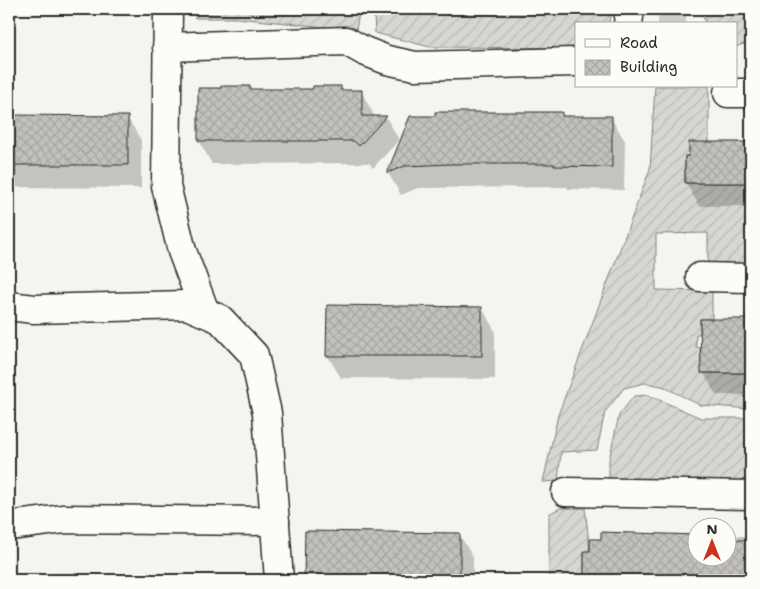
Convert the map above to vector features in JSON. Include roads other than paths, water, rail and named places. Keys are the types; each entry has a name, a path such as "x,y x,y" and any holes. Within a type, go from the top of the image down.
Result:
{"lane":[{"path":"168,9 166,186 182,251 205,312"},
{"path":"628,22 630,9"},
{"path":"167,47 346,41 364,51 387,60 415,66 575,62"},
{"path":"700,277 751,278"},
{"path":"9,306 34,309 187,305 220,320 254,354 267,413 279,580"},
{"path":"566,492 751,495"},
{"path":"9,526 64,519 275,520"}],"tunnel":[{"path":"672,9 672,22"}]}
